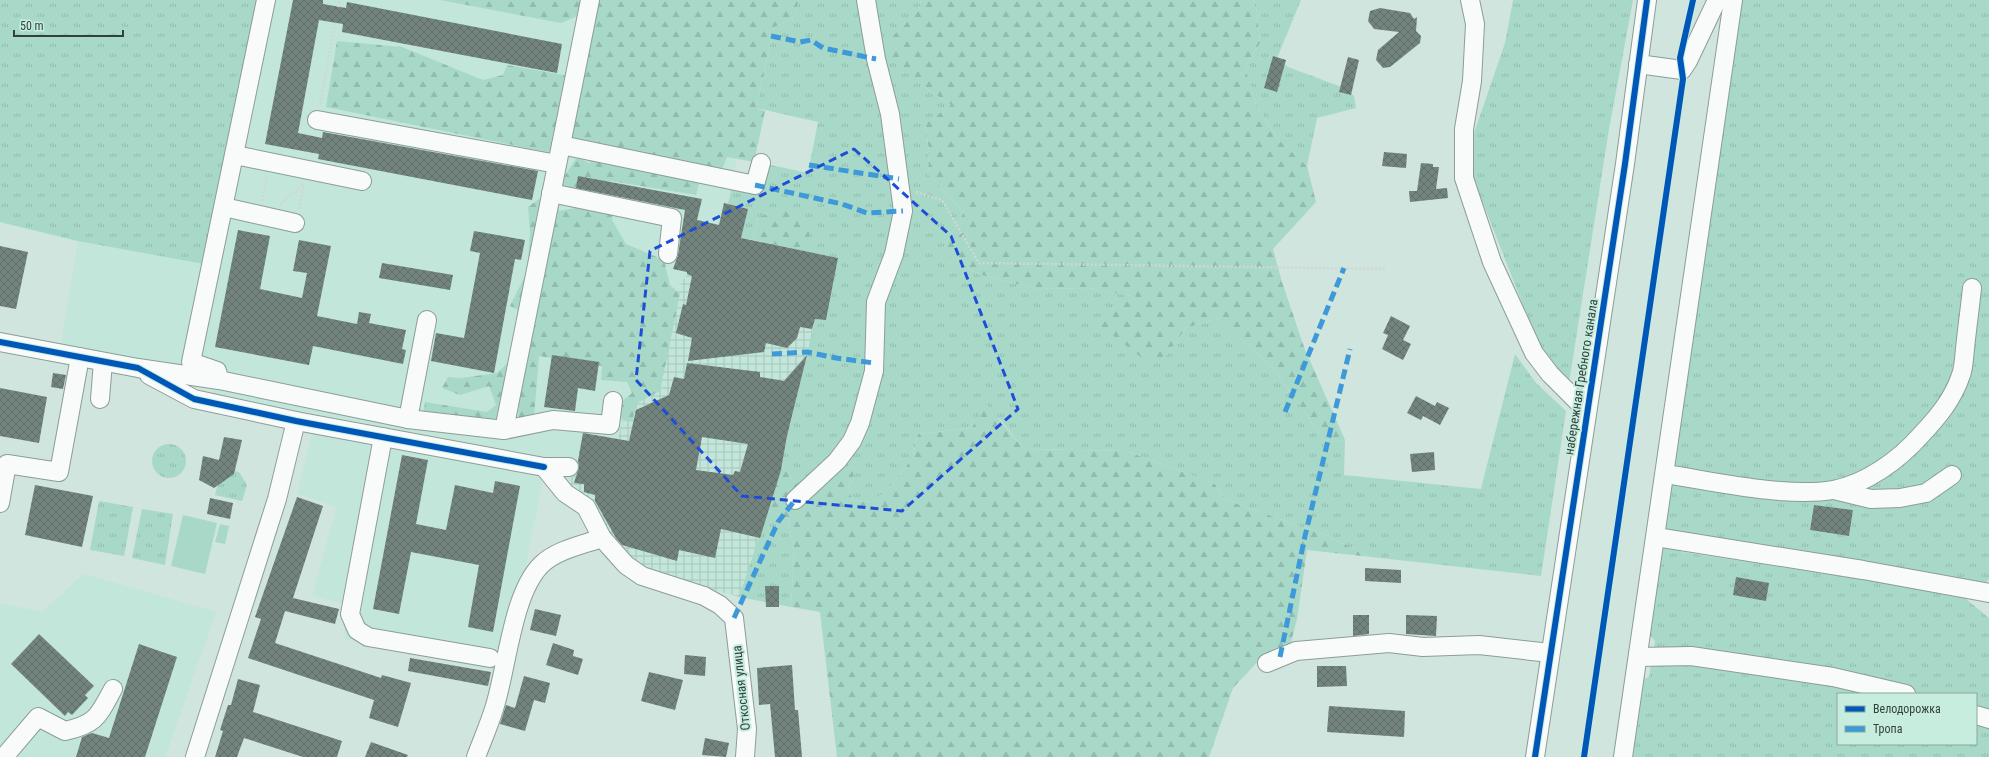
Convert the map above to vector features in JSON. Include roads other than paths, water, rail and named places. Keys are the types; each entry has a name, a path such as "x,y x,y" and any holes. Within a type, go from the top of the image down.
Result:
{"street":[{"path":"190,369 245,108 262,78 267,53 262,21 266,0"},
{"path":"504,430 590,0"},
{"path":"795,500 837,461 852,442 860,423 874,371 876,302 894,254 903,211 890,114 876,59 866,0"},
{"path":"1470,0 1475,24 1472,81 1464,129 1464,178 1492,262 1534,354 1550,374 1587,411"},
{"name":"набережная Гребного канала","path":"1535,757 1625,164 1647,0"},
{"path":"1638,64 1682,70 1688,61 1717,0"},
{"path":"1623,757 1733,0"},
{"path":"317,120 557,164"},
{"path":"561,145 755,185 761,163"},
{"path":"235,155 270,162 306,177 362,182"},
{"path":"551,193 672,218 668,254"},
{"path":"224,207 295,223"},
{"path":"1664,474 1772,490 1804,492 1833,490 1856,483 1883,468 1910,448 1935,420 1955,393 1962,373 1972,288"},
{"path":"408,419 427,320"},
{"path":"0,342 138,368 217,371 219,380 408,419 504,430 553,420 610,424 613,401"},
{"path":"0,503 4,464 59,472 80,357"},
{"path":"100,399 103,362"},
{"path":"138,368 194,399 229,415 296,421 544,468 570,468"},
{"path":"195,757 277,499 296,421"},
{"path":"383,437 350,614 357,630 368,637 490,658"},
{"path":"476,757 494,708 523,593 532,575 542,564 556,555 602,538 586,507 565,493 544,468"},
{"path":"1833,490 1871,499 1900,498 1926,493 1952,474"},
{"path":"1656,537 1864,570 1989,593"},
{"name":"Откосная улица","path":"602,538 626,565 642,576 704,596 720,605 734,618 747,729 745,757"},
{"path":"1268,663 1296,651 1389,643 1423,647 1479,645 1550,653"},
{"path":"1638,657 1691,656 1834,677 1902,693"},
{"path":"4,757 38,717 65,731 84,727 98,716 113,689"},
{"path":"1977,715 1989,719"}]}
